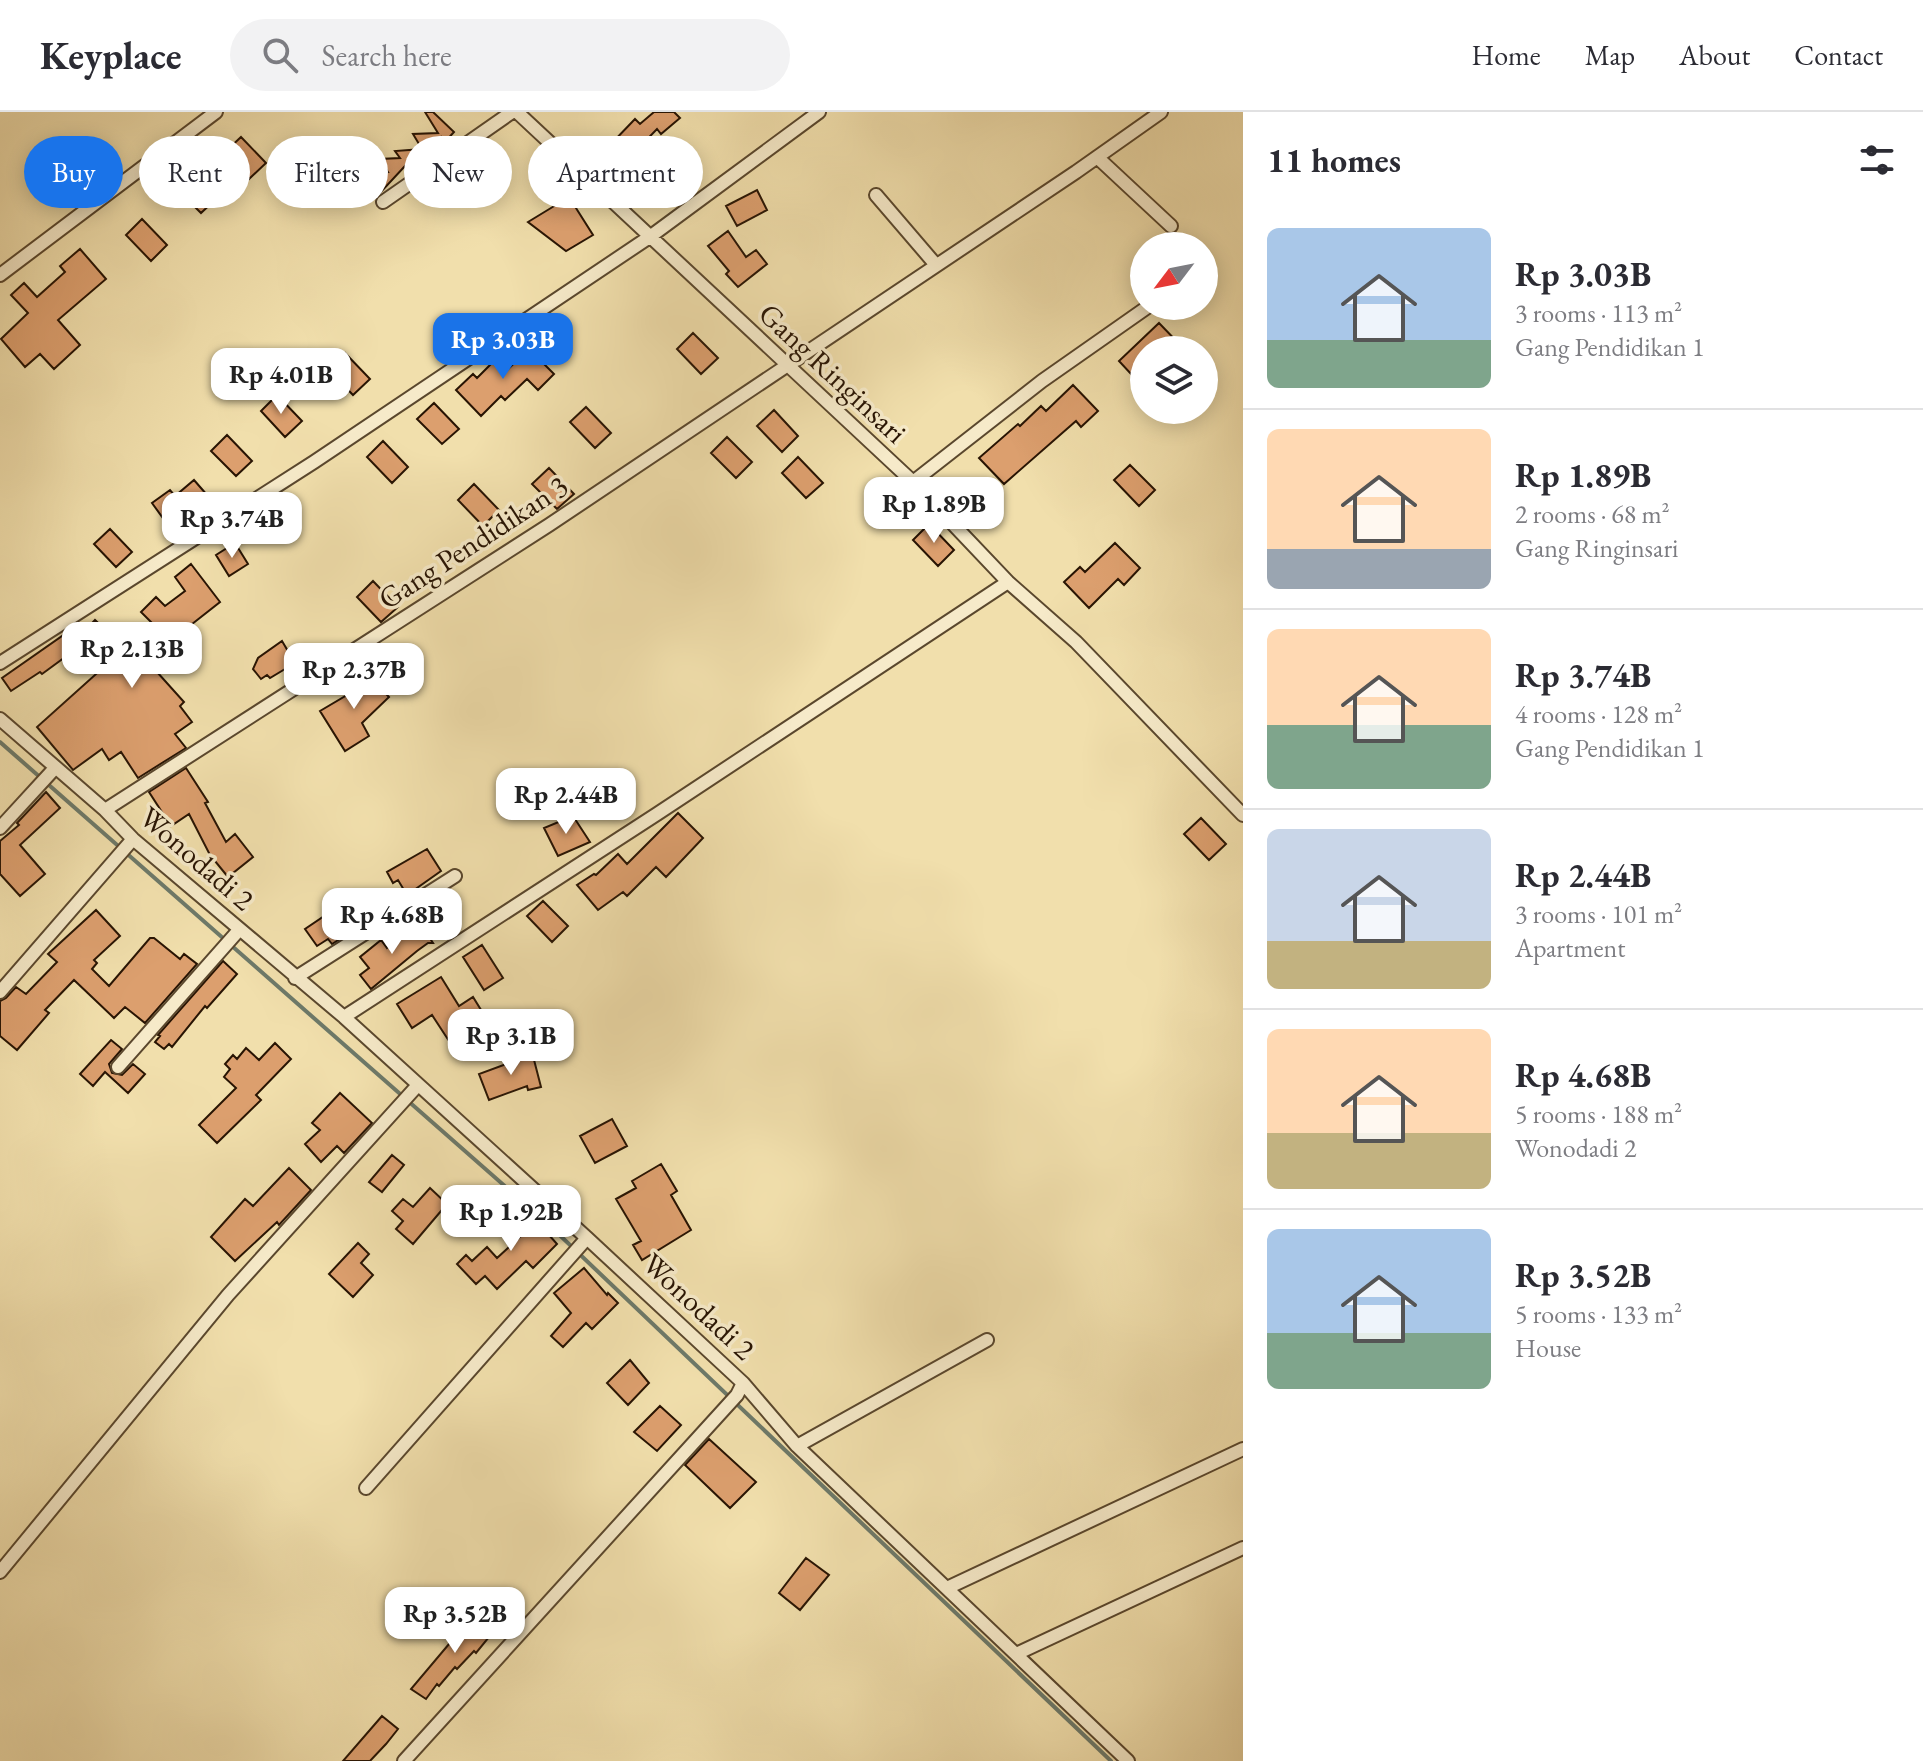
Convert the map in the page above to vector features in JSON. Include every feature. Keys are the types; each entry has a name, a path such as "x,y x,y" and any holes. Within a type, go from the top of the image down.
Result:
{"street":[{"path":"0,275 216,112"},
{"path":"388,199 514,112"},
{"name":"Gang Ringinsari","path":"514,112 913,482 1008,582 1076,642 1243,815"},
{"path":"528,122 539,112"},
{"path":"0,663 314,462 651,236 819,112"},
{"name":"Gang Pendidikan 3","path":"105,810 549,525 1161,112"},
{"path":"1097,157 1171,226"},
{"path":"876,195 936,265"},
{"path":"913,482 1042,381 1130,319"},
{"path":"344,1017 1008,582"},
{"name":"Wonodadi 2","path":"0,719 105,810 133,839 344,1017 586,1240 1128,1761"},
{"path":"0,828 55,768"},
{"path":"0,992 133,839"},
{"path":"295,978 455,876"},
{"path":"118,1067 239,930"},
{"path":"0,1572 228,1295 418,1086"},
{"path":"366,1488 586,1240"},
{"path":"797,1446 987,1340"},
{"path":"404,1761 740,1389"},
{"path":"947,1588 1243,1449"},
{"path":"1016,1654 1243,1548"}],"building":[{"path":"425,112 433,112 454,132 450,136 413,134 438,133"},
{"path":"654,112 674,112 680,118 661,134 657,129 650,136 619,136 635,119 640,124"},
{"path":"250,146 266,163 250,178"},
{"path":"404,150 404,167 388,184 388,159 400,158 395,151"},
{"path":"757,190 767,210 737,226 726,206"},
{"path":"551,208 576,208 593,235 566,251 528,222"},
{"path":"142,219 167,245 151,261 126,235"},
{"path":"728,231 746,257 756,250 767,264 738,287 708,246"},
{"path":"80,249 106,279 58,320 80,345 54,369 40,354 25,367 1,339 28,313 11,295 24,283 37,297 65,272 60,266"},
{"path":"1159,323 1172,336 1145,336"},
{"path":"693,333 718,358 701,374 677,349"},
{"path":"529,349 554,374 538,390 527,379 505,400 501,396 481,416 456,390 473,374 477,378 496,359 507,370"},
{"path":"1130,351 1130,373 1119,361"},
{"path":"345,353 370,379 353,395 328,369"},
{"path":"1073,385 1098,411 1081,427 1076,421 1004,484 979,458 1041,406 1046,411"},
{"path":"277,395 302,421 285,437 261,411"},
{"path":"434,403 459,429 442,444 417,419"},
{"path":"586,407 611,433 595,448 570,422"},
{"path":"774,410 798,436 782,452 757,426"},
{"path":"227,435 252,461 236,476 211,451"},
{"path":"727,437 752,462 736,478 711,453"},
{"path":"383,441 408,467 392,483 367,457"},
{"path":"798,457 823,483 806,498 782,473"},
{"path":"1130,465 1155,490 1139,506 1114,480"},
{"path":"549,468 574,494 557,509 532,484"},
{"path":"194,480 214,503 198,518 196,516 173,532 152,503 170,490 175,496"},
{"path":"474,484 499,510 483,526 458,500"},
{"path":"929,524 954,550 938,566 913,540"},
{"path":"110,529 132,552 116,567 94,544"},
{"path":"235,543 248,564 229,576 216,555"},
{"path":"1115,543 1140,568 1124,585 1118,579 1089,608 1064,582 1080,567 1085,572"},
{"path":"191,564 220,602 187,628 196,636 157,672 184,702 180,706 192,722 175,734 186,748 138,778 121,752 109,760 102,749 73,770 37,727 105,666 77,639 95,620 138,661 163,634 141,612 156,597 165,606 185,591 175,577"},
{"path":"373,581 398,607 381,622 357,597"},
{"path":"65,634 76,649 42,674 40,672 11,691 2,678"},
{"path":"282,641 295,663 270,678 267,675 261,679 253,669 258,658"},
{"path":"364,671 389,697 362,723 369,736 345,751 320,711 352,692 347,687"},
{"path":"186,768 208,802 205,803 226,842 235,834 253,857 228,877 210,855 189,814 171,826 149,792"},
{"path":"46,792 60,808 20,845 45,874 20,896 0,874 0,841 19,825 17,823"},
{"path":"678,813 703,838 666,877 656,867 627,896 623,892 598,910 577,885 596,875 618,854 627,864"},
{"path":"573,816 590,842 558,856 544,828"},
{"path":"1201,818 1226,844 1209,860 1184,834"},
{"path":"427,849 441,871 407,895 398,880 393,883 387,872"},
{"path":"351,898 367,922 332,944 328,939 317,946 305,929"},
{"path":"543,901 568,926 552,942 527,916"},
{"path":"96,910 120,936 94,960 97,963 92,969 109,986 150,938 180,959 184,954 197,964 145,1023 125,1007 114,1018 74,980 45,1010 49,1013 17,1050 0,1036 0,1001 16,987 26,994 57,962 48,954"},
{"path":"422,926 433,943 417,951 371,989 360,975 369,968 360,957 381,940 387,948 402,934 405,937"},
{"path":"482,945 503,978 484,990 463,957"},
{"path":"223,961 237,974 207,1008 205,1006 172,1047 169,1044 164,1049 155,1042 158,1035"},
{"path":"441,977 459,1006 473,997 486,1018 449,1041 432,1015 412,1028 397,1004"},
{"path":"111,1040 122,1049 109,1064 112,1073 122,1075 133,1064 145,1074 128,1093 105,1072 93,1086 80,1074"},
{"path":"275,1043 291,1059 256,1095 261,1100 217,1143 199,1125 236,1088 224,1077 230,1069 225,1064 233,1055 237,1059 246,1048 259,1060"},
{"path":"519,1055 533,1056 541,1087 528,1090 527,1086 489,1100 479,1074 520,1059"},
{"path":"340,1093 372,1123 344,1153 337,1146 321,1162 305,1144 320,1130 312,1123"},
{"path":"612,1119 627,1146 595,1163 580,1136"},
{"path":"392,1155 404,1165 382,1192 369,1182"},
{"path":"661,1164 677,1191 671,1195 691,1230 642,1260 633,1245 641,1241 616,1199 636,1188 632,1181"},
{"path":"289,1168 311,1190 279,1225 277,1222 235,1261 211,1237 245,1199 253,1206"},
{"path":"430,1188 447,1204 413,1244 396,1229 403,1221 392,1211 403,1199 413,1207"},
{"path":"525,1208 557,1244 533,1268 526,1261 497,1289 485,1276 476,1284 457,1264 466,1255 472,1261 487,1247 497,1258 522,1235 510,1222"},
{"path":"358,1243 369,1254 361,1263 373,1275 353,1297 329,1274"},
{"path":"584,1268 618,1303 592,1329 586,1323 563,1347 551,1336 571,1313 554,1293"},
{"path":"630,1360 649,1383 628,1405 607,1383"},
{"path":"660,1406 681,1425 657,1451 634,1432"},
{"path":"709,1439 756,1482 730,1508 685,1465"},
{"path":"806,1558 829,1575 800,1610 779,1593"},
{"path":"482,1615 498,1626 476,1653 474,1651 457,1669 455,1667 426,1699 411,1689 449,1644 469,1624 473,1628"},
{"path":"382,1716 398,1729 386,1744 370,1761 343,1761"}],"waterway":[{"path":"0,742 548,1224 1111,1761"}]}
